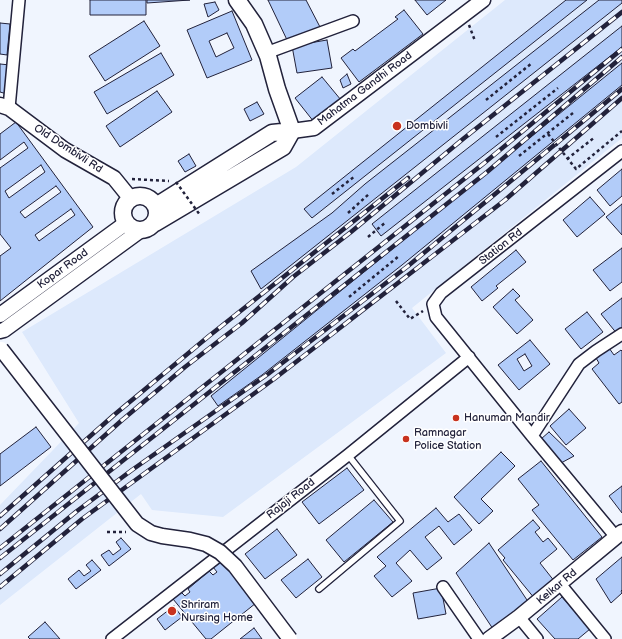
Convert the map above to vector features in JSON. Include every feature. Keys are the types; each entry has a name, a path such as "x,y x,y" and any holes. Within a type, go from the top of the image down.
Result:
{"main road":[{"path":"148,227 157,217 156,206 152,201 142,196 132,199 124,207 124,218 126,223 135,230 148,227 283,147 292,131 266,53 254,24 237,0"},
{"name":"Mahatma Gandhi Road","path":"156,206 272,134 292,131"}],"street":[{"path":"4,107 19,0"},
{"name":"Mahatma Gandhi Road","path":"292,131 314,128 482,0"},
{"path":"266,53 353,21"},
{"name":"Old Dombivli Rd","path":"4,107 65,150 114,178 132,199"},
{"name":"Station Rd","path":"619,534 532,436 436,317 433,304 441,293 622,151"},
{"name":"Kopar Road","path":"0,315 126,223"},
{"path":"0,331 4,330 148,227"},
{"path":"532,436 580,364 596,351 622,334"},
{"path":"1,348 137,524 151,533 206,544 220,552 235,566 290,639"},
{"name":"Rajaji Road","path":"112,639 348,455 469,357"},
{"name":"Kelkar Rd","path":"489,639 560,584 619,534"},
{"path":"560,584 600,637"},
{"path":"444,587 453,609 479,639"},
{"path":"519,617 537,639"}],"lane":[{"path":"319,589 400,521 348,455"}],"path":[{"path":"486,100 532,62"},
{"path":"496,137 558,88"},
{"path":"519,156 573,113"},
{"path":"548,134 576,169 622,131"},
{"path":"567,159 595,137"},
{"path":"332,194 355,176"},
{"path":"114,178 176,182 200,215"},
{"path":"348,213 369,194"},
{"path":"368,236 386,222"},
{"path":"349,297 398,256"},
{"path":"396,301 410,318"}],"shaded area":[{"path":"505,0 622,0 622,138 412,308 446,353 223,517 152,510 141,494 0,605 0,505 79,423 22,332 296,167"}],"building":[{"path":"90,0 146,0 146,15 90,15"},
{"path":"147,0 190,0 147,3"},
{"path":"268,0 306,0 320,27 288,42"},
{"path":"415,0 446,0 427,15"},
{"path":"566,0 587,0 312,218 304,209"},
{"path":"599,0 622,0 622,3 261,289 251,271 332,213 365,184"},
{"path":"215,2 219,10 208,17 204,4"},
{"path":"404,10 423,34 359,82 341,58 353,49 355,51 398,19 395,17"},
{"path":"232,11 252,60 207,78 187,30","holes":["227,33 234,48 216,57 209,41"]},
{"path":"144,21 160,46 105,81 89,56"},
{"path":"0,23 10,24 7,55 0,54"},
{"path":"622,26 622,47 381,236 372,224"},
{"path":"327,40 332,68 297,73 292,46"},
{"path":"161,53 174,75 107,114 94,92"},
{"path":"622,63 622,85 402,265 262,375 218,406 211,396"},
{"path":"0,64 10,65 7,94 0,92"},
{"path":"347,74 351,84 343,88 340,80"},
{"path":"322,77 341,100 314,122 295,98"},
{"path":"157,91 172,112 120,147 106,126"},
{"path":"257,102 264,114 250,121 244,109"},
{"path":"16,122 93,227 0,301 0,256 11,248 0,234 0,168 28,148 24,142 0,160 0,134","holes":["41,165 45,172 9,198 5,191","56,186 61,192 25,218 20,212","71,209 75,215 39,241 35,235"]},
{"path":"189,154 196,166 185,172 178,161"},
{"path":"622,169 622,196 610,206 597,190"},
{"path":"590,197 605,214 577,237 563,220"},
{"path":"622,204 622,235 606,217"},
{"path":"622,248 622,282 610,291 593,270"},
{"path":"516,250 526,262 496,286 498,288 482,301 471,287"},
{"path":"513,289 520,296 515,300 533,320 517,334 493,307"},
{"path":"622,298 622,332 618,335 601,314"},
{"path":"587,312 603,332 581,349 565,329"},
{"path":"530,340 550,364 519,390 498,365","holes":["525,354 532,366 524,371 517,359"]},
{"path":"609,348 614,355 621,350 622,351 622,402 619,404 592,369 599,363 596,358"},
{"path":"569,409 586,428 566,445 550,426"},
{"path":"36,427 51,447 0,486 0,454"},
{"path":"549,432 574,456 561,463 541,439"},
{"path":"501,452 515,466 481,499 493,511 479,524 454,497"},
{"path":"541,461 602,537 573,560 532,510 539,505 518,479"},
{"path":"347,468 364,490 319,524 302,502"},
{"path":"622,486 622,513 609,496"},
{"path":"374,500 393,522 344,562 326,540"},
{"path":"436,508 448,522 459,514 472,530 454,545 439,526 425,537 442,558 427,570 410,550 396,563 412,581 392,597 374,576 386,566 377,557"},
{"path":"533,520 540,528 535,532 543,542 548,538 557,549 540,563 555,582 535,599 503,560 505,558 498,550"},
{"path":"277,529 297,555 265,579 245,554"},
{"path":"121,538 131,549 109,566 101,555 109,550 113,555 121,549 116,542"},
{"path":"489,543 529,603 493,629 456,573"},
{"path":"622,557 622,593 611,603 596,579"},
{"path":"308,559 322,577 296,598 281,580"},
{"path":"92,560 101,570 76,589 68,579 79,570 84,576 91,571 86,565"},
{"path":"221,561 256,603 211,639 206,639 173,599 181,592 185,596 190,592 188,589 209,571 213,575 217,572 213,567"},
{"path":"441,588 446,614 418,619 413,593"},
{"path":"562,597 590,629 578,639 555,639 537,619"},
{"path":"174,606 182,617 165,630 157,619"},
{"path":"45,622 60,639 30,639 28,637"},
{"path":"254,628 262,639 240,639"}],"railway":[{"path":"0,529 121,421 185,367 242,323 293,277 351,232 463,139 622,12"},
{"path":"0,548 483,164 622,49"},
{"path":"0,558 487,172 622,57"},
{"path":"0,574 77,511 132,470 268,374 408,266 622,89"},
{"path":"0,587 82,519 274,379 505,200 622,98"},
{"path":"0,516 114,415 209,336 408,178"}],"place":[{"name":"Dombivli","path":"397,126"},
{"name":"Hanuman Mandir","path":"456,418"},
{"name":"Ramnagar Police Station","path":"406,439"},
{"name":"Shriram Nursing Home","path":"172,611"}]}
